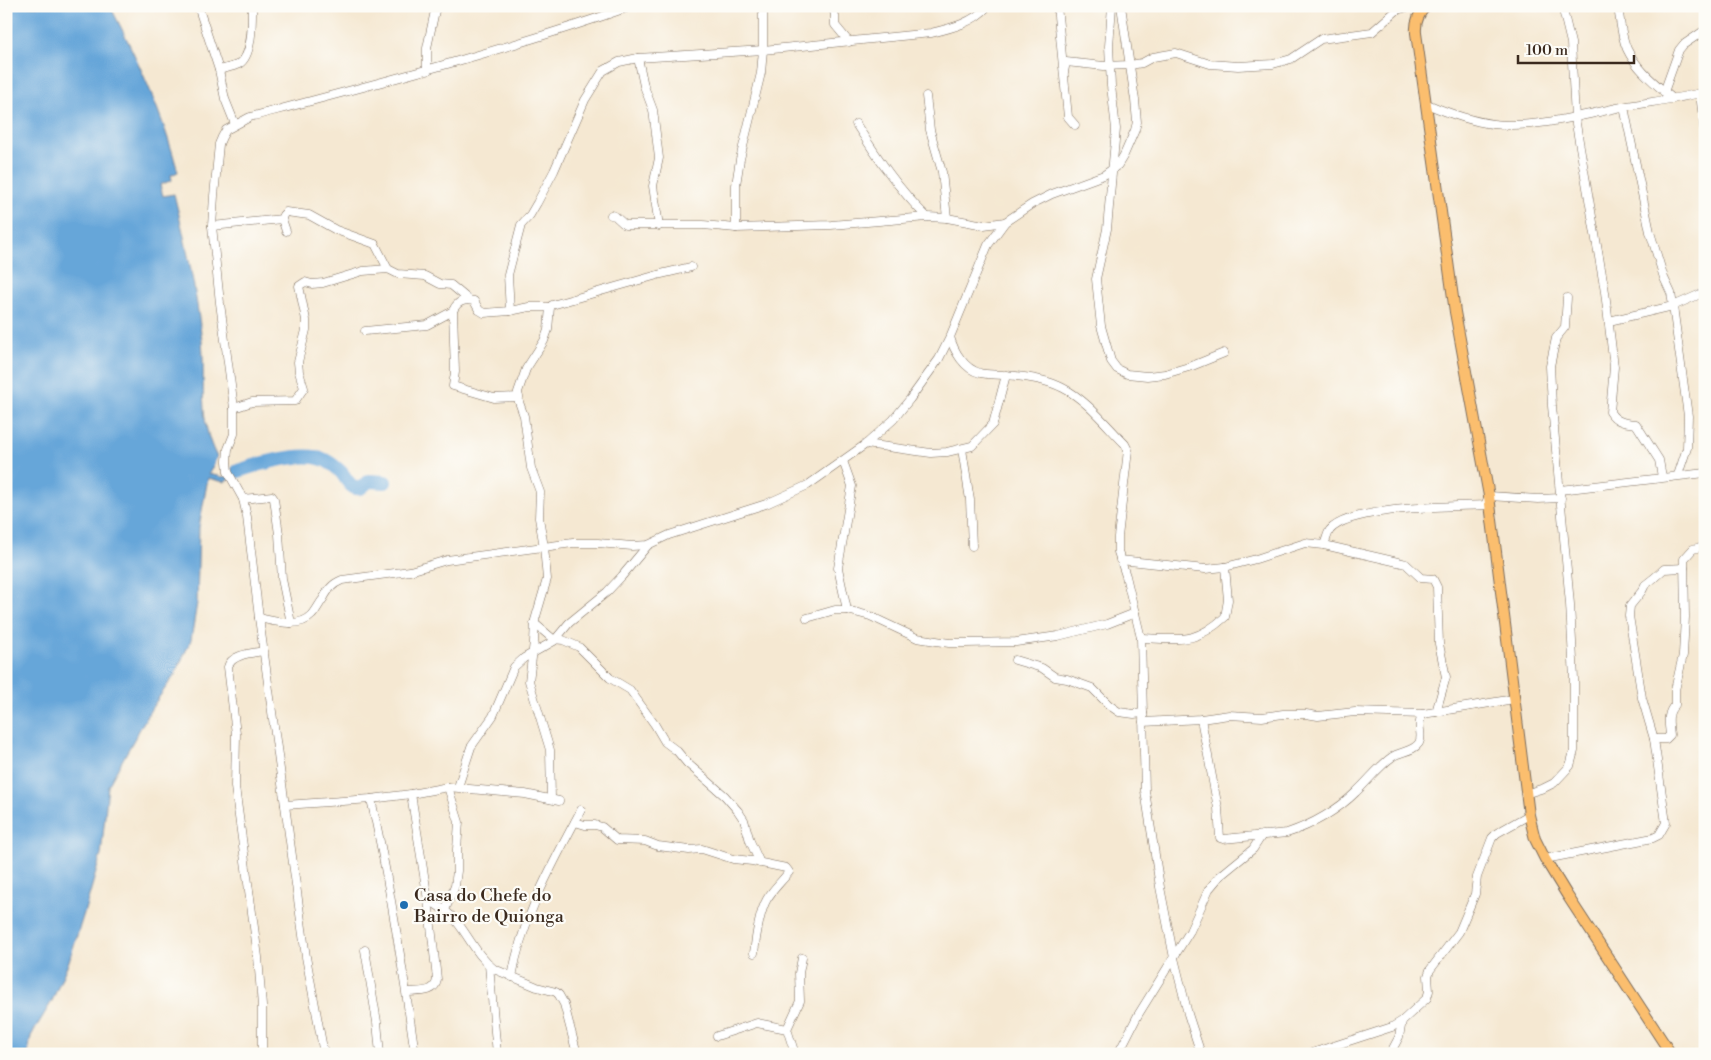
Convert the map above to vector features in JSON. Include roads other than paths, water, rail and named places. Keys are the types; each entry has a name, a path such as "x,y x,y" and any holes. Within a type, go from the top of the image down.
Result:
{"main road":[{"path":"1419,8 1416,33 1455,312 1489,496 1529,815 1535,839 1545,859 1671,1054"}],"street":[{"path":"198,6 219,70 225,100 235,124"},
{"path":"219,70 239,64 244,59 252,32 252,6"},
{"path":"427,71 427,48 436,6"},
{"path":"324,1054 306,957 259,618 247,517 243,499 228,472 228,449 234,434 234,408 212,226 219,144 226,130 250,117 427,71 573,27 632,6"},
{"path":"736,228 736,185 740,159 761,73 763,6"},
{"path":"833,6 834,25 849,42"},
{"path":"510,311 508,275 520,225 530,215 554,171 585,100 603,71 619,62 638,58 763,50 931,33 952,28 979,16 988,6"},
{"path":"1057,6 1068,117 1075,125"},
{"path":"1112,6 1109,46 1116,129 1107,229 1096,279 1101,326 1111,361 1117,369 1127,374 1147,376 1165,374 1192,366 1224,353"},
{"path":"458,787 471,747 493,716 514,667 556,639 569,623 607,592 648,546 669,535 766,504 808,485 866,444 893,420 939,359 988,244 1005,222 1032,204 1052,194 1104,175 1118,165 1135,130 1136,122 1136,100 1121,6"},
{"path":"1562,6 1572,53 1575,118 1614,367 1610,412 1620,422 1636,424 1659,460 1662,477"},
{"path":"1618,6 1621,30 1627,49 1648,78 1673,99"},
{"path":"1064,72 1066,62 1110,66 1130,65 1172,53 1210,64 1238,66 1273,64 1291,60 1322,39 1372,32 1397,10 1419,8"},
{"path":"1664,92 1679,50 1683,45 1705,30"},
{"path":"638,58 644,86 653,110 659,158 653,186 659,226"},
{"path":"1427,104 1446,112 1493,124 1516,124 1575,118 1702,93 1705,134"},
{"path":"926,96 930,130 942,172 947,218"},
{"path":"1624,107 1650,232 1664,278 1671,293 1673,306 1688,416 1686,448 1678,475"},
{"path":"856,124 898,186 908,199 927,217"},
{"path":"286,231 282,219 283,215 286,212 304,213 336,230 375,244 388,269"},
{"path":"611,215 626,225 704,225 736,228 831,225 927,217 947,218 984,225 1005,222"},
{"path":"212,226 282,219"},
{"path":"234,408 252,402 295,401 304,391 298,362 306,330 306,320 299,286 305,282 312,284 323,283 356,273 388,269 398,274 425,276 440,284 452,285 476,304 481,312 510,311 529,307 550,307 691,267"},
{"path":"1608,320 1673,306 1705,292"},
{"path":"1525,794 1554,784 1570,766 1574,751 1573,660 1550,366 1556,338 1565,327 1567,298"},
{"path":"365,331 427,325 453,311 458,303 463,300 469,300"},
{"path":"285,806 371,800 448,787 525,794 555,800 550,750 530,682 534,623 546,582 544,547 539,518 540,492 532,468 519,397 520,382 544,341 548,330 550,307"},
{"path":"453,311 455,372 453,386 494,398 519,397"},
{"path":"950,336 956,355 979,373 1037,380 1062,387 1088,407 1125,444 1128,454 1118,537 1118,552 1140,638 1146,791 1160,887 1174,958 1188,1014 1201,1054"},
{"path":"866,444 931,454 972,446 994,424 1006,375"},
{"path":"962,449 970,500 972,546"},
{"path":"843,461 852,486 838,568 847,610"},
{"path":"1324,545 1330,530 1348,519 1390,509 1485,505 1489,496 1538,499 1662,477 1705,473"},
{"path":"243,499 272,496 274,499 282,579 291,623"},
{"path":"259,618 291,623 311,617 331,586 342,580 410,571 447,560 573,543 648,546"},
{"path":"1120,560 1205,569 1225,567 1256,559 1305,543 1324,545 1406,564 1421,578 1433,579 1437,587 1439,644 1446,682 1436,712"},
{"path":"1654,740 1666,739 1670,735 1668,715 1675,705 1676,684 1683,655 1685,617 1684,559 1692,549 1705,546"},
{"path":"1140,638 1188,639 1200,636 1213,628 1226,617 1228,600 1225,567"},
{"path":"1545,859 1653,838 1659,835 1666,823 1654,740 1642,698 1629,616 1630,606 1645,585 1664,569 1684,568"},
{"path":"807,618 835,610 847,610 870,616 917,638 949,643 965,643 1016,642 1058,636 1107,624 1135,613"},
{"path":"534,623 556,639 567,641 579,647 610,678 630,690 665,742 677,751 738,810 744,820 750,841 760,863"},
{"path":"262,1054 262,1006 258,957 253,912 243,858 235,787 236,734 228,667 230,661 236,657 264,651"},
{"path":"1015,660 1042,668 1055,677 1067,679 1092,688 1119,712 1143,713"},
{"path":"1143,722 1201,719 1229,715 1262,717 1283,714 1306,714 1318,716 1355,712 1423,714 1514,699"},
{"path":"1201,719 1218,808 1220,838 1223,839 1287,833 1343,804 1358,791 1376,770 1394,756 1417,745 1420,737 1419,722 1423,714"},
{"path":"445,910 455,886 459,822 448,787"},
{"path":"407,992 429,990 434,988 437,983 428,900 411,794"},
{"path":"371,800 383,852 407,992 415,1054"},
{"path":"512,977 516,954 528,917 581,810"},
{"path":"1309,1054 1387,1028 1402,1021 1427,998 1429,990 1428,976 1459,932 1475,894 1477,877 1492,838 1497,833 1529,815"},
{"path":"575,822 602,827 617,840 645,841 658,846 690,850 702,849 733,859 786,868 789,872 776,886 764,906 757,929 754,952"},
{"path":"1118,1054 1138,1016 1190,931 1209,889 1220,876 1253,849 1262,835"},
{"path":"428,900 445,910 457,922 489,965 537,988 556,992 559,995 564,1004 577,1054"},
{"path":"365,950 377,1022 380,1054"},
{"path":"795,1054 787,1028 800,1000 799,973 802,958"},
{"path":"489,965 497,1054"},
{"path":"1390,1054 1399,1037 1402,1021"},
{"path":"717,1036 757,1023 787,1028"}],"water":[{"path":"6,6 110,6 149,88 165,129 178,172 171,175 172,180 160,185 163,196 174,194 194,285 202,341 203,400 207,429 217,457 209,474 222,477 228,476 237,467 255,467 224,482 208,478 199,527 197,603 191,640 175,674 151,709 108,786 101,855 85,910 69,961 52,1001 31,1036 28,1054 6,1054"}],"waterway":[{"path":"238,471 282,459 316,457 329,462 354,487 361,487 369,481 385,482"}],"place":[{"name":"Casa do Chefe do Bairro de Quionga","path":"404,905"}]}
